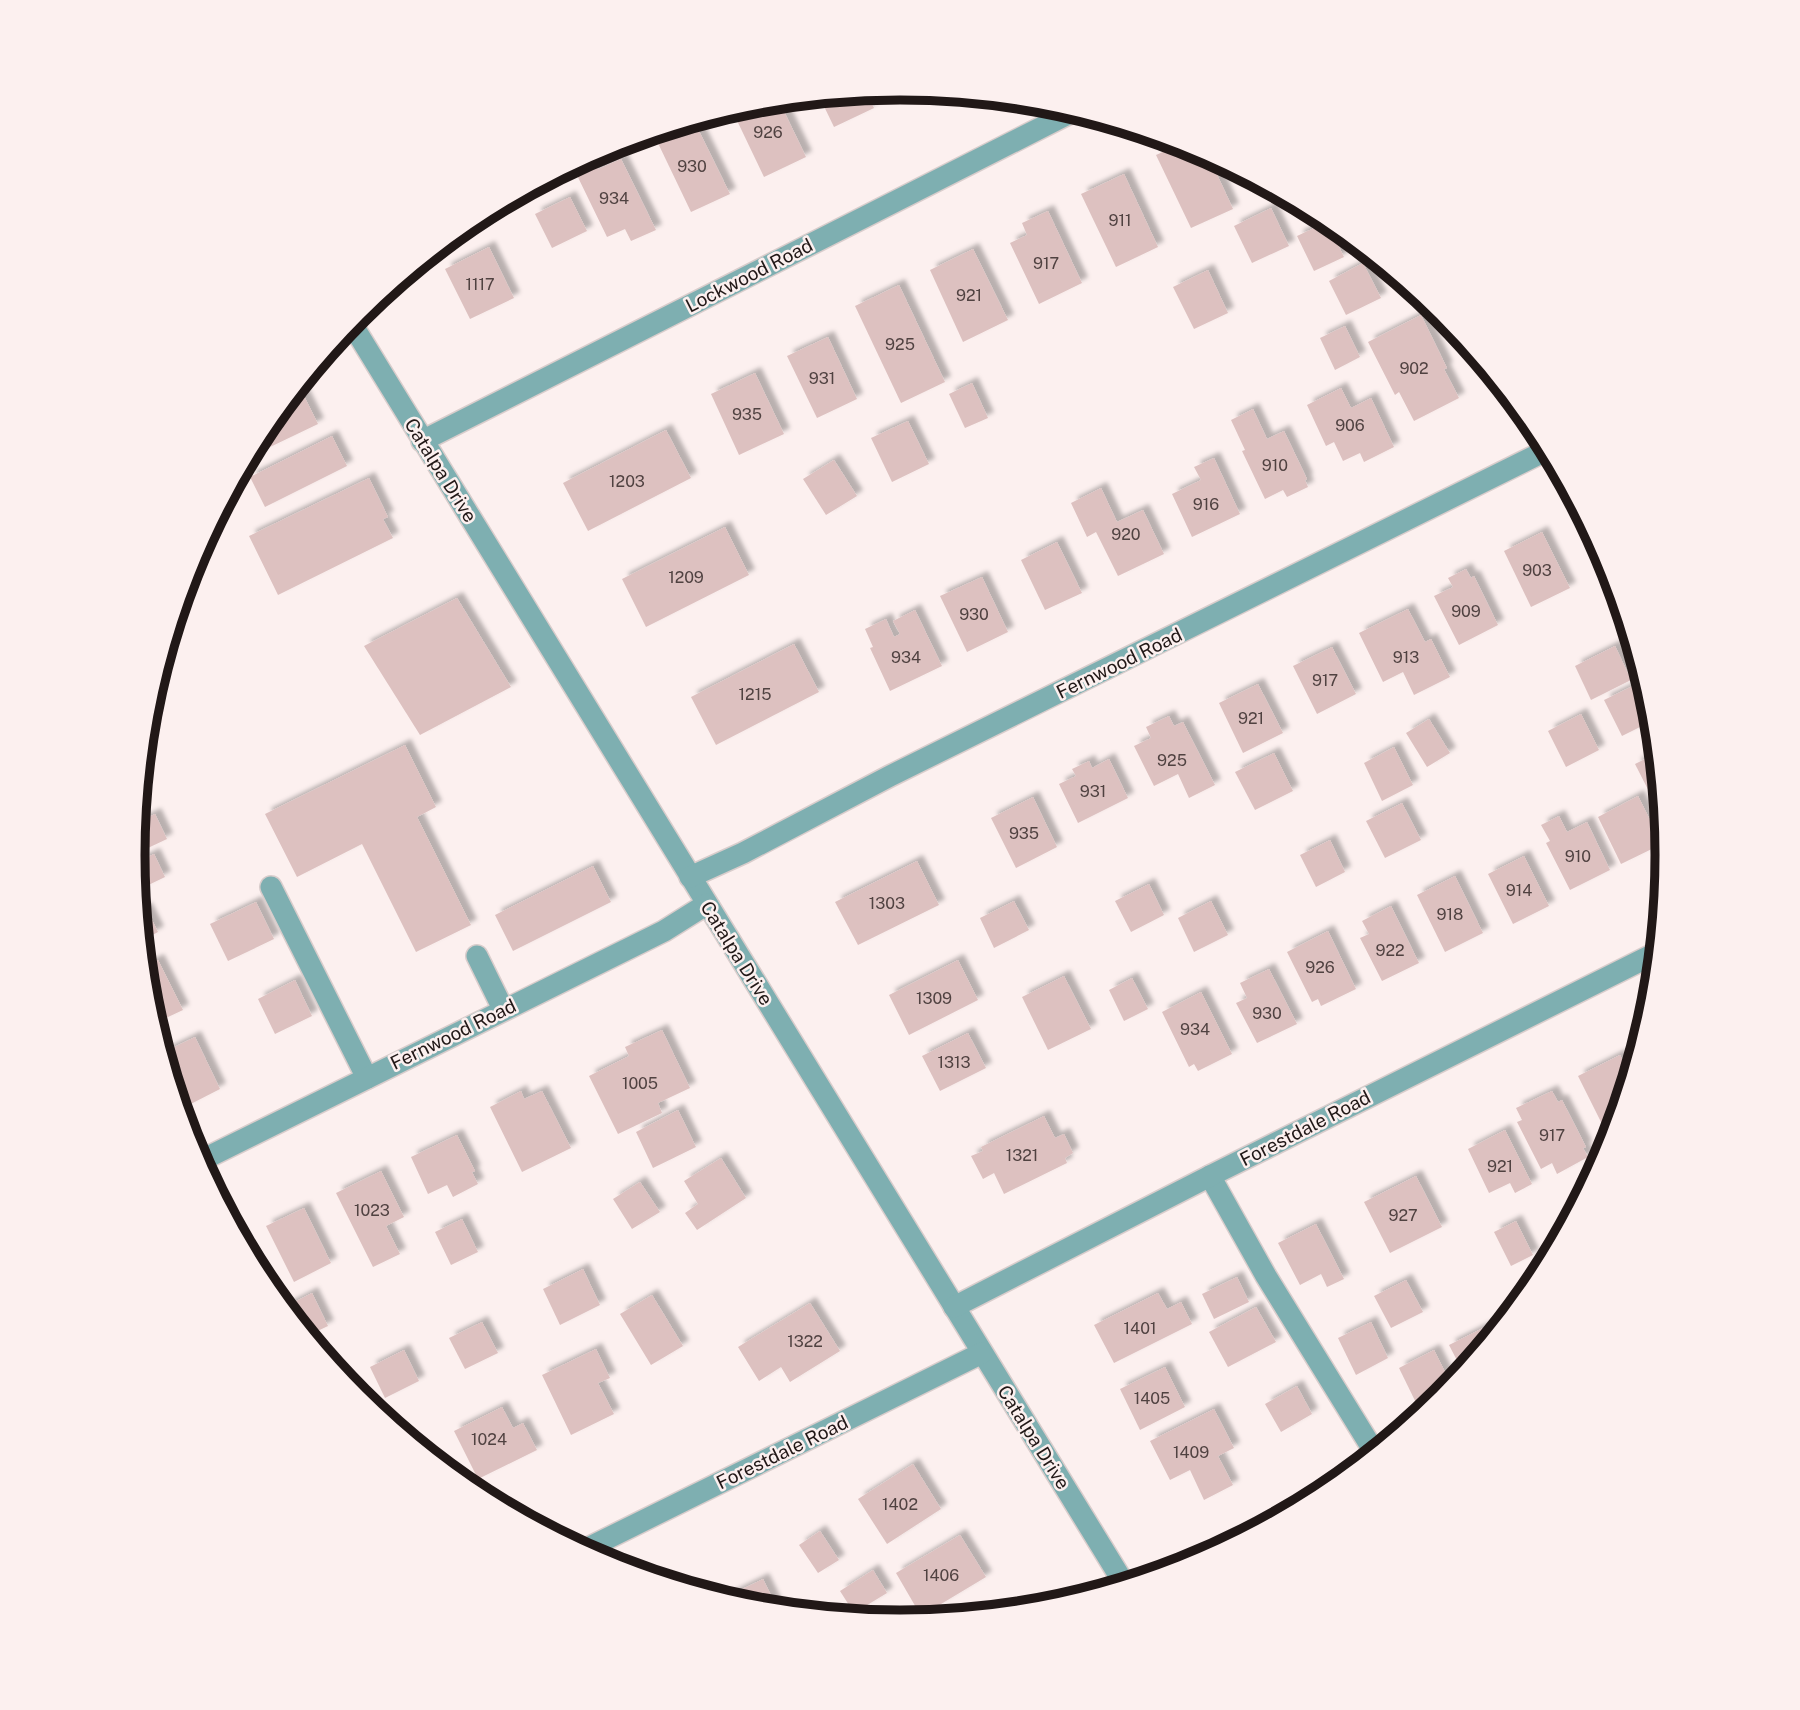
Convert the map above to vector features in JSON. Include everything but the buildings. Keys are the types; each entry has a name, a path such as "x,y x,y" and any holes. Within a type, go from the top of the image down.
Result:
{"street":[{"name":"Lockwood Road","path":"422,441 1062,117"},
{"name":"Catalpa Drive","path":"356,331 1120,1577"},
{"name":"Fernwood Road","path":"690,877 743,853 891,776 1540,454"},
{"path":"271,887 367,1078"},
{"name":"Fernwood Road","path":"208,1157 664,930 707,904"},
{"path":"477,956 503,1009"},
{"name":"Forestdale Road","path":"954,1307 1649,957"},
{"path":"1210,1176 1266,1276 1370,1446"},
{"name":"Forestdale Road","path":"594,1545 982,1353"}]}
